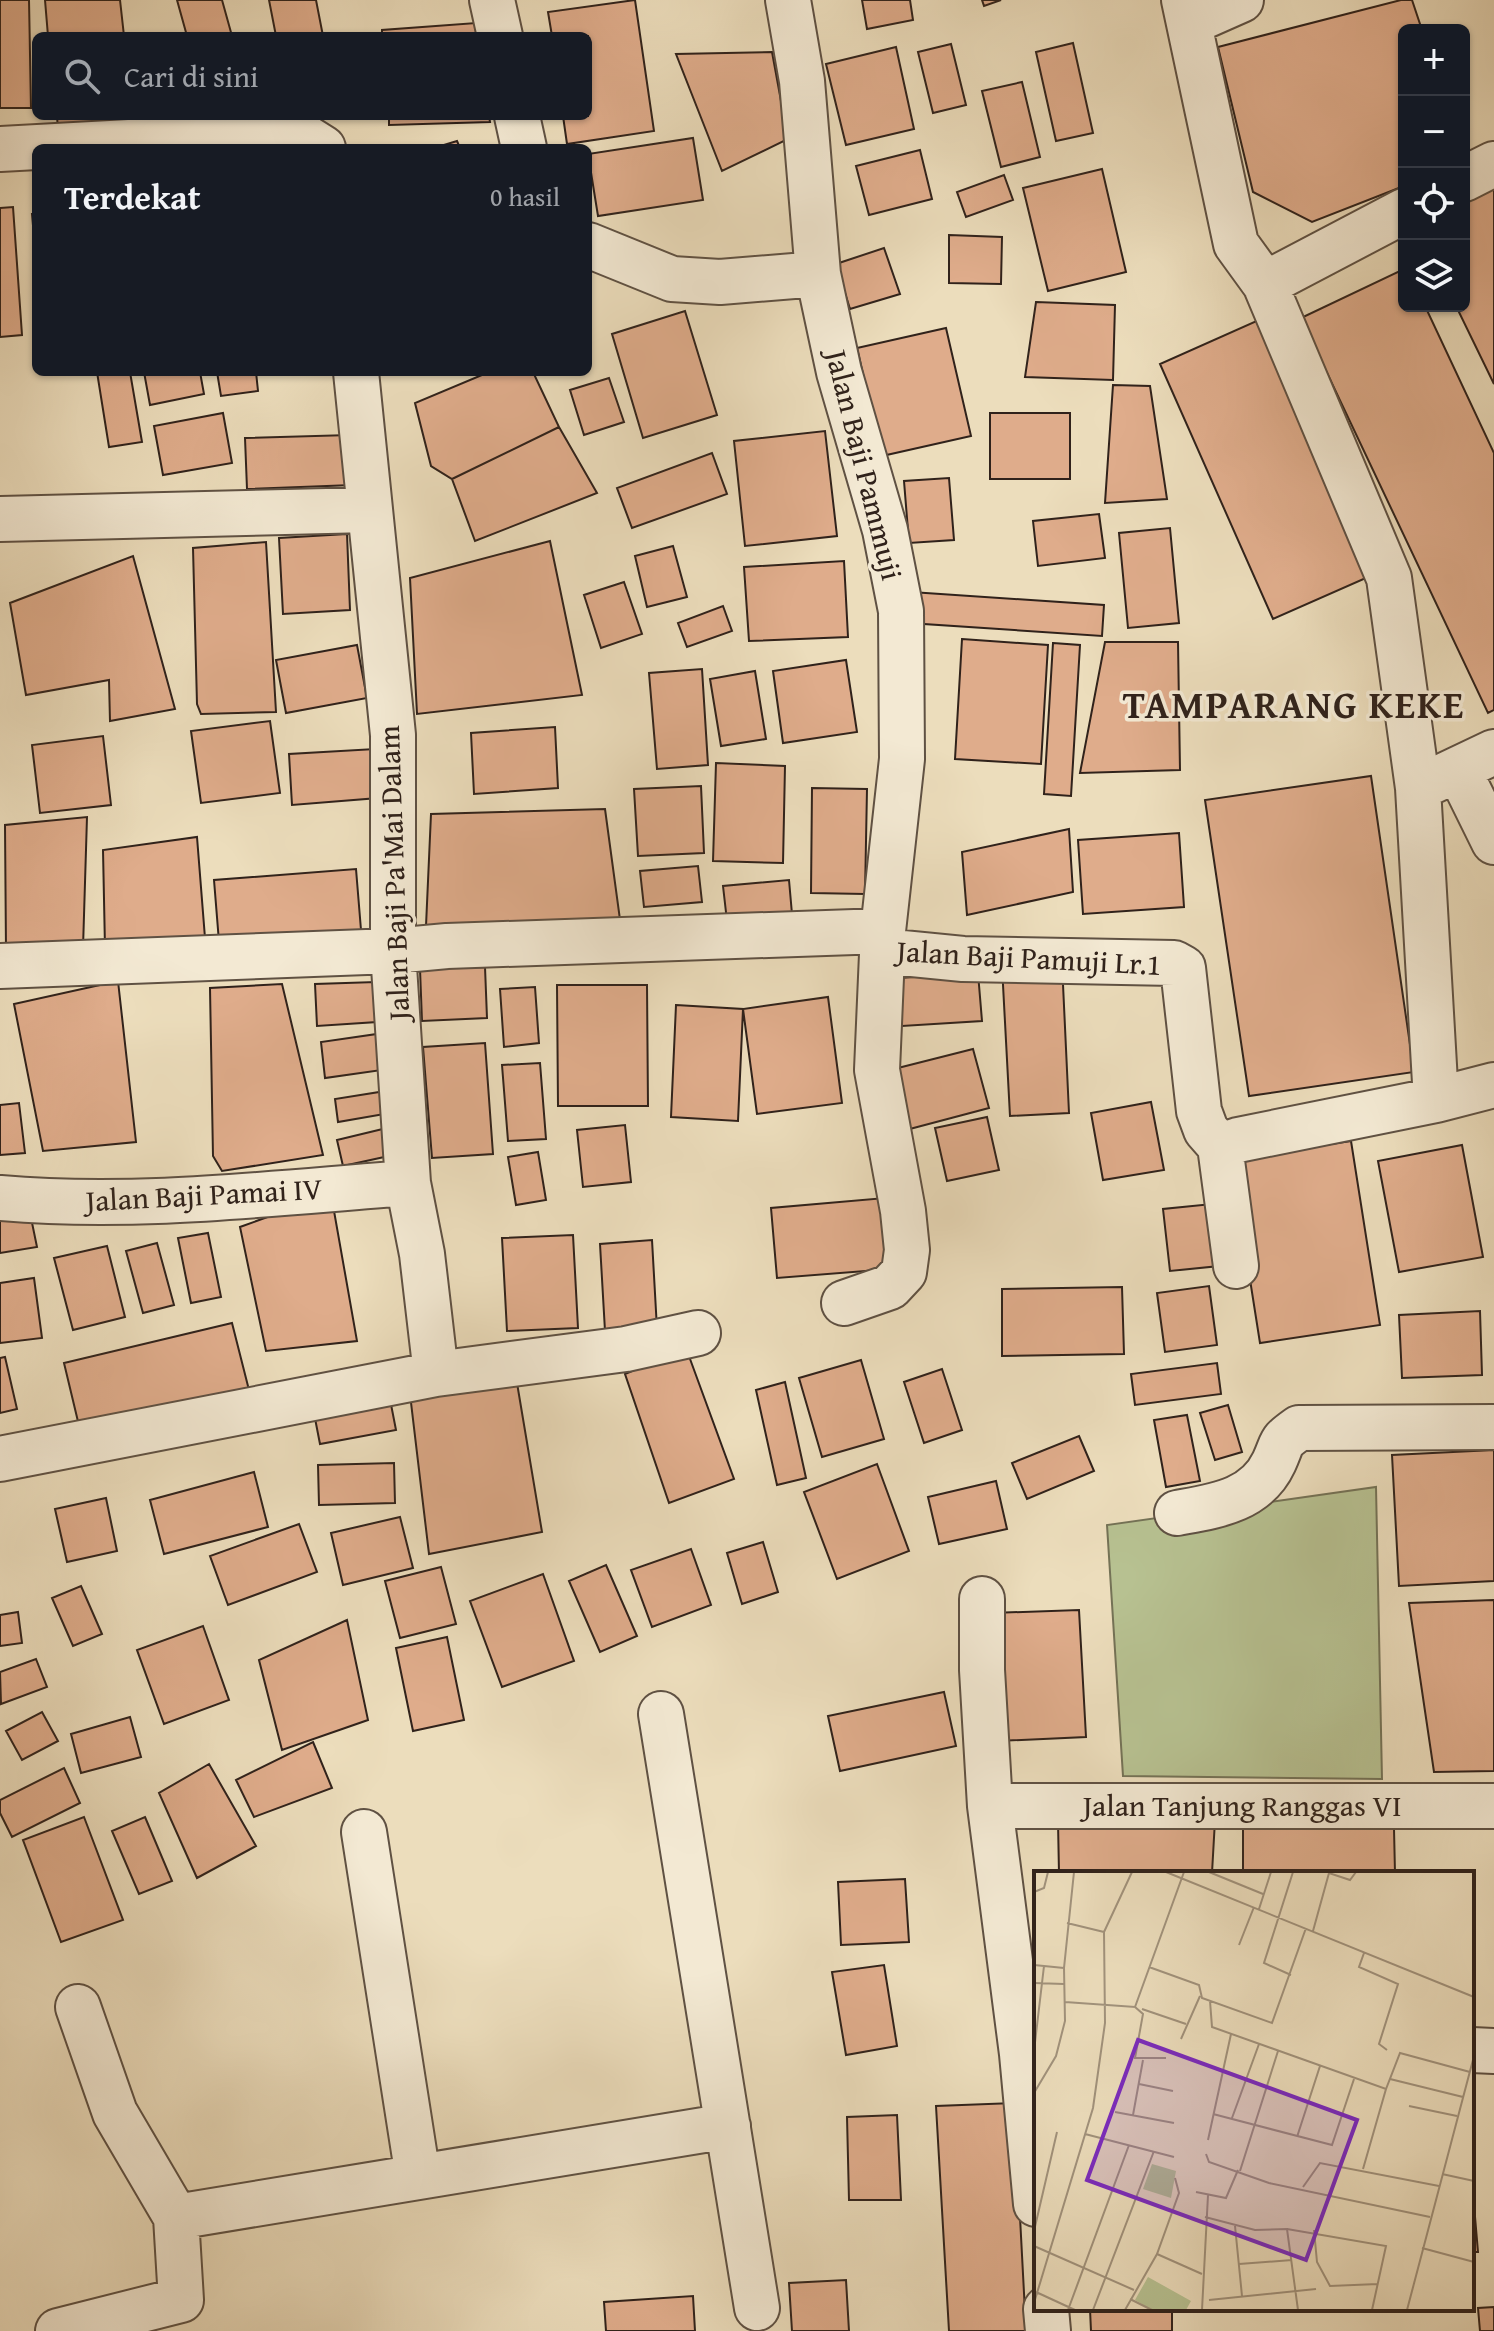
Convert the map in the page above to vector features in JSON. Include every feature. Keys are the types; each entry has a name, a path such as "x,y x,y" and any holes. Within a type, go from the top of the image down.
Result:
{"street":[{"path":"492,0 499,32"},
{"name":"Jalan Baji Pammuji","path":"788,0 802,81 818,274 839,372 885,530 901,611 902,759 882,941 877,1070 903,1211 907,1250 904,1272 890,1287 844,1303"},
{"path":"1241,0 1186,12 1236,244 1265,284 1389,578 1418,788 1436,1100"},
{"path":"518,120 523,144"},
{"path":"92,144 239,136 304,136 317,144"},
{"path":"0,149 32,147"},
{"path":"1470,176 1494,164"},
{"path":"1265,284 1398,214"},
{"path":"592,247 672,279 720,282 818,274"},
{"name":"Jalan Baji Pa'Mai Dalam","path":"356,376 393,735 393,951 408,1183 422,1254 436,1374"},
{"path":"0,519 369,510"},
{"path":"1418,788 1476,761 1494,842"},
{"path":"0,966 393,951 447,946 882,941"},
{"name":"Jalan Baji Pamuji Lr.1","path":"882,941 963,959 1174,963 1183,968 1199,1111 1206,1130 1220,1146"},
{"path":"1236,1266 1220,1146 1494,1085"},
{"name":"Jalan Baji Pamai IV","path":"0,1198 32,1201 171,1201 408,1183"},
{"path":"0,1459 436,1374 626,1349 698,1333"},
{"path":"1177,1513 1217,1506 1254,1491 1274,1463 1280,1441 1299,1428 1494,1427"},
{"path":"982,1599 982,1670 990,1806 1029,2054 1034,2161"},
{"path":"661,1714 757,2308"},
{"name":"Jalan Tanjung Ranggas VI","path":"990,1806 1494,1806"},
{"path":"364,1832 418,2177"},
{"path":"58,2331 181,2300 176,2217 115,2113 78,2007"},
{"path":"1474,2050 1494,2051"},
{"path":"176,2217 728,2126"},
{"path":"1046,2311 1048,2331"}],"green space":[{"path":"1376,1487 1382,1779 1123,1776 1107,1525"}],"building":[{"path":"0,0 29,0 31,108 0,108"},
{"path":"45,0 120,0 124,32 48,32"},
{"path":"177,0 222,0 231,32 186,32"},
{"path":"269,0 316,0 322,32 275,32"},
{"path":"635,0 654,131 567,144 564,120 592,120 592,32 551,32 548,12"},
{"path":"862,0 910,0 913,20 867,29"},
{"path":"982,0 1001,0 984,6"},
{"path":"1401,0 1412,0 1420,24 1398,24 1398,188 1312,222 1253,192 1218,47"},
{"path":"476,23 477,32 382,32"},
{"path":"1073,43 1093,133 1056,141 1036,52"},
{"path":"951,44 966,105 933,113 918,52"},
{"path":"896,47 914,129 846,145 826,64"},
{"path":"772,52 788,139 722,171 676,54"},
{"path":"1022,82 1040,157 1001,167 982,91"},
{"path":"57,120 133,120 133,122 58,130"},
{"path":"389,120 490,122 389,125"},
{"path":"693,138 703,200 598,216 592,179 592,153"},
{"path":"920,150 932,199 869,215 856,166"},
{"path":"1102,169 1126,272 1048,291 1023,188"},
{"path":"1004,175 1013,200 966,217 957,192"},
{"path":"1494,185 1494,384 1459,312 1470,312 1470,196"},
{"path":"13,207 22,335 0,337 0,208"},
{"path":"949,235 1002,237 1001,284 949,283"},
{"path":"884,248 900,294 850,309 836,264"},
{"path":"1398,272 1398,312 1428,312 1494,453 1494,710 1488,713 1301,318"},
{"path":"1036,302 1115,305 1113,380 1025,377"},
{"path":"685,311 717,415 643,438 612,334"},
{"path":"1261,319 1375,574 1273,619 1160,364"},
{"path":"946,328 971,436 882,456 857,348"},
{"path":"98,376 131,376 142,442 109,447"},
{"path":"145,376 201,376 204,394 150,405"},
{"path":"218,376 256,376 258,391 221,396"},
{"path":"479,376 535,376 559,427 452,479 431,466 415,403"},
{"path":"609,378 624,422 584,435 570,390"},
{"path":"1113,385 1150,386 1167,499 1105,503"},
{"path":"223,413 232,463 163,475 154,426"},
{"path":"990,413 1070,413 1070,479 990,479"},
{"path":"559,427 597,493 475,541 452,479"},
{"path":"825,431 837,536 745,546 734,441"},
{"path":"350,435 353,485 247,489 245,438"},
{"path":"712,453 727,494 632,528 617,488"},
{"path":"949,478 954,540 909,543 904,481"},
{"path":"1099,514 1105,558 1038,566 1033,521"},
{"path":"1170,528 1179,623 1128,628 1119,533"},
{"path":"347,534 350,610 283,614 279,538"},
{"path":"550,541 582,695 417,714 410,578"},
{"path":"266,542 276,712 201,714 197,704 193,548"},
{"path":"673,546 687,597 647,607 635,556"},
{"path":"133,556 175,709 110,721 109,680 26,695 10,603"},
{"path":"844,561 848,637 749,641 744,567"},
{"path":"624,582 642,634 601,648 584,595"},
{"path":"911,592 1104,605 1102,636 909,623"},
{"path":"723,606 732,631 687,647 678,623"},
{"path":"962,639 1048,645 1041,764 955,759"},
{"path":"1105,642 1178,642 1180,770 1080,773"},
{"path":"1053,643 1080,645 1071,796 1044,794"},
{"path":"357,645 367,698 286,713 276,660"},
{"path":"846,660 857,732 783,743 773,671"},
{"path":"702,669 708,765 657,769 649,673"},
{"path":"755,671 766,739 721,746 710,679"},
{"path":"270,721 280,793 201,803 191,731"},
{"path":"555,727 558,788 474,794 471,733"},
{"path":"103,736 111,805 40,813 32,745"},
{"path":"375,749 378,798 292,805 289,754"},
{"path":"716,763 785,766 783,863 713,861"},
{"path":"1371,776 1414,1072 1249,1096 1205,800"},
{"path":"701,786 704,853 638,856 634,789"},
{"path":"812,788 867,789 865,894 811,893"},
{"path":"605,809 621,927 426,926 431,814"},
{"path":"87,817 83,948 6,951 5,825"},
{"path":"1069,829 1073,892 967,915 962,852"},
{"path":"1179,833 1184,907 1083,914 1078,840"},
{"path":"197,837 205,938 105,948 103,850"},
{"path":"698,866 702,902 644,907 640,871"},
{"path":"356,869 361,930 219,942 214,880"},
{"path":"789,880 792,914 727,921 723,886"},
{"path":"1062,963 1069,1113 1010,1116 1002,966"},
{"path":"485,967 487,1018 422,1021 420,969"},
{"path":"978,973 982,1021 886,1027 883,979"},
{"path":"118,981 136,1142 43,1151 14,1004"},
{"path":"376,982 377,1022 317,1026 315,984"},
{"path":"282,984 323,1155 222,1171 213,1156 210,988"},
{"path":"557,985 647,985 648,1106 558,1106"},
{"path":"535,987 539,1043 504,1047 500,989"},
{"path":"828,997 842,1103 757,1114 743,1009"},
{"path":"676,1005 743,1009 738,1121 671,1117"},
{"path":"384,1033 389,1069 325,1078 321,1042"},
{"path":"485,1043 493,1154 432,1158 423,1047"},
{"path":"973,1049 989,1108 906,1130 890,1070"},
{"path":"540,1063 546,1139 508,1141 502,1065"},
{"path":"392,1090 396,1112 338,1122 335,1099"},
{"path":"1151,1102 1164,1170 1103,1180 1091,1113"},
{"path":"19,1103 25,1153 0,1155 0,1105"},
{"path":"987,1117 999,1170 947,1181 935,1128"},
{"path":"625,1125 631,1182 583,1187 577,1130"},
{"path":"391,1127 398,1154 343,1166 337,1140"},
{"path":"1351,1141 1380,1325 1260,1343 1231,1159"},
{"path":"1462,1145 1483,1257 1399,1272 1378,1161"},
{"path":"538,1152 546,1200 516,1205 508,1157"},
{"path":"331,1194 357,1341 266,1351 240,1227"},
{"path":"885,1198 891,1269 777,1278 771,1208"},
{"path":"1212,1204 1219,1266 1170,1271 1163,1209"},
{"path":"30,1213 37,1247 0,1253 0,1218"},
{"path":"208,1233 221,1297 191,1303 178,1238"},
{"path":"573,1235 578,1328 507,1331 502,1238"},
{"path":"652,1240 657,1329 605,1331 600,1244"},
{"path":"157,1243 174,1305 143,1313 126,1251"},
{"path":"107,1246 125,1317 73,1330 54,1258"},
{"path":"34,1278 42,1338 0,1343 0,1283"},
{"path":"1209,1286 1217,1345 1165,1352 1157,1293"},
{"path":"1122,1287 1124,1354 1002,1356 1002,1289"},
{"path":"1480,1311 1482,1375 1402,1378 1399,1315"},
{"path":"232,1323 250,1394 81,1434 64,1363"},
{"path":"686,1348 734,1479 669,1503 625,1374"},
{"path":"5,1357 17,1409 0,1413 0,1358"},
{"path":"861,1360 884,1439 822,1457 799,1378"},
{"path":"1217,1363 1221,1394 1135,1405 1131,1374"},
{"path":"942,1369 962,1430 924,1443 904,1382"},
{"path":"516,1377 542,1532 429,1554 410,1394"},
{"path":"785,1382 806,1478 777,1485 756,1390"},
{"path":"388,1389 396,1430 320,1444 312,1403"},
{"path":"1228,1405 1242,1452 1215,1460 1200,1413"},
{"path":"1187,1415 1200,1481 1166,1487 1154,1420"},
{"path":"1079,1436 1094,1471 1027,1499 1012,1463"},
{"path":"1494,1450 1494,1581 1399,1586 1392,1455"},
{"path":"394,1463 395,1503 319,1505 318,1465"},
{"path":"877,1464 909,1551 837,1579 804,1492"},
{"path":"254,1472 268,1527 164,1554 150,1500"},
{"path":"996,1481 1007,1529 939,1544 928,1497"},
{"path":"106,1498 117,1551 67,1562 55,1509"},
{"path":"400,1517 413,1568 343,1585 331,1533"},
{"path":"299,1524 317,1572 228,1605 210,1556"},
{"path":"763,1542 778,1592 742,1604 727,1553"},
{"path":"691,1549 711,1605 652,1627 631,1570"},
{"path":"606,1565 637,1636 600,1652 569,1581"},
{"path":"441,1567 456,1624 400,1638 385,1581"},
{"path":"543,1574 574,1661 502,1687 470,1601"},
{"path":"81,1586 102,1634 73,1646 52,1598"},
{"path":"1494,1600 1494,1771 1434,1772 1409,1603"},
{"path":"1079,1610 1086,1737 998,1741 992,1613"},
{"path":"18,1612 22,1643 0,1646 0,1615"},
{"path":"347,1620 368,1720 282,1750 259,1660"},
{"path":"203,1626 229,1700 164,1724 137,1650"},
{"path":"447,1637 464,1720 413,1731 396,1648"},
{"path":"36,1659 47,1687 1,1704 0,1672"},
{"path":"944,1692 956,1746 840,1771 828,1716"},
{"path":"42,1712 58,1741 22,1760 6,1731"},
{"path":"130,1717 141,1757 81,1773 71,1734"},
{"path":"313,1742 332,1788 254,1817 236,1780"},
{"path":"209,1764 256,1846 197,1878 159,1793"},
{"path":"64,1768 80,1803 12,1837 0,1813 0,1800"},
{"path":"84,1817 123,1920 61,1942 23,1840"},
{"path":"145,1817 172,1881 139,1894 112,1831"},
{"path":"1215,1820 1212,1871 1059,1871 1058,1822"},
{"path":"1243,1829 1394,1829 1395,1871 1243,1871"},
{"path":"905,1879 909,1942 841,1945 838,1882"},
{"path":"884,1965 897,2046 846,2055 832,1972"},
{"path":"1014,2103 1026,2331 949,2331 936,2106"},
{"path":"897,2115 901,2200 849,2200 847,2117"},
{"path":"1474,2205 1478,2252 1474,2252"},
{"path":"846,2280 849,2331 792,2331 789,2283"},
{"path":"693,2296 695,2331 606,2331 604,2302"},
{"path":"1494,2307 1494,2331 1480,2331 1478,2308"},
{"path":"1090,2311 1172,2311 1172,2331 1091,2331"}],"district":[{"name":"TAMPARANG KEKE","path":"1294,705"}]}
